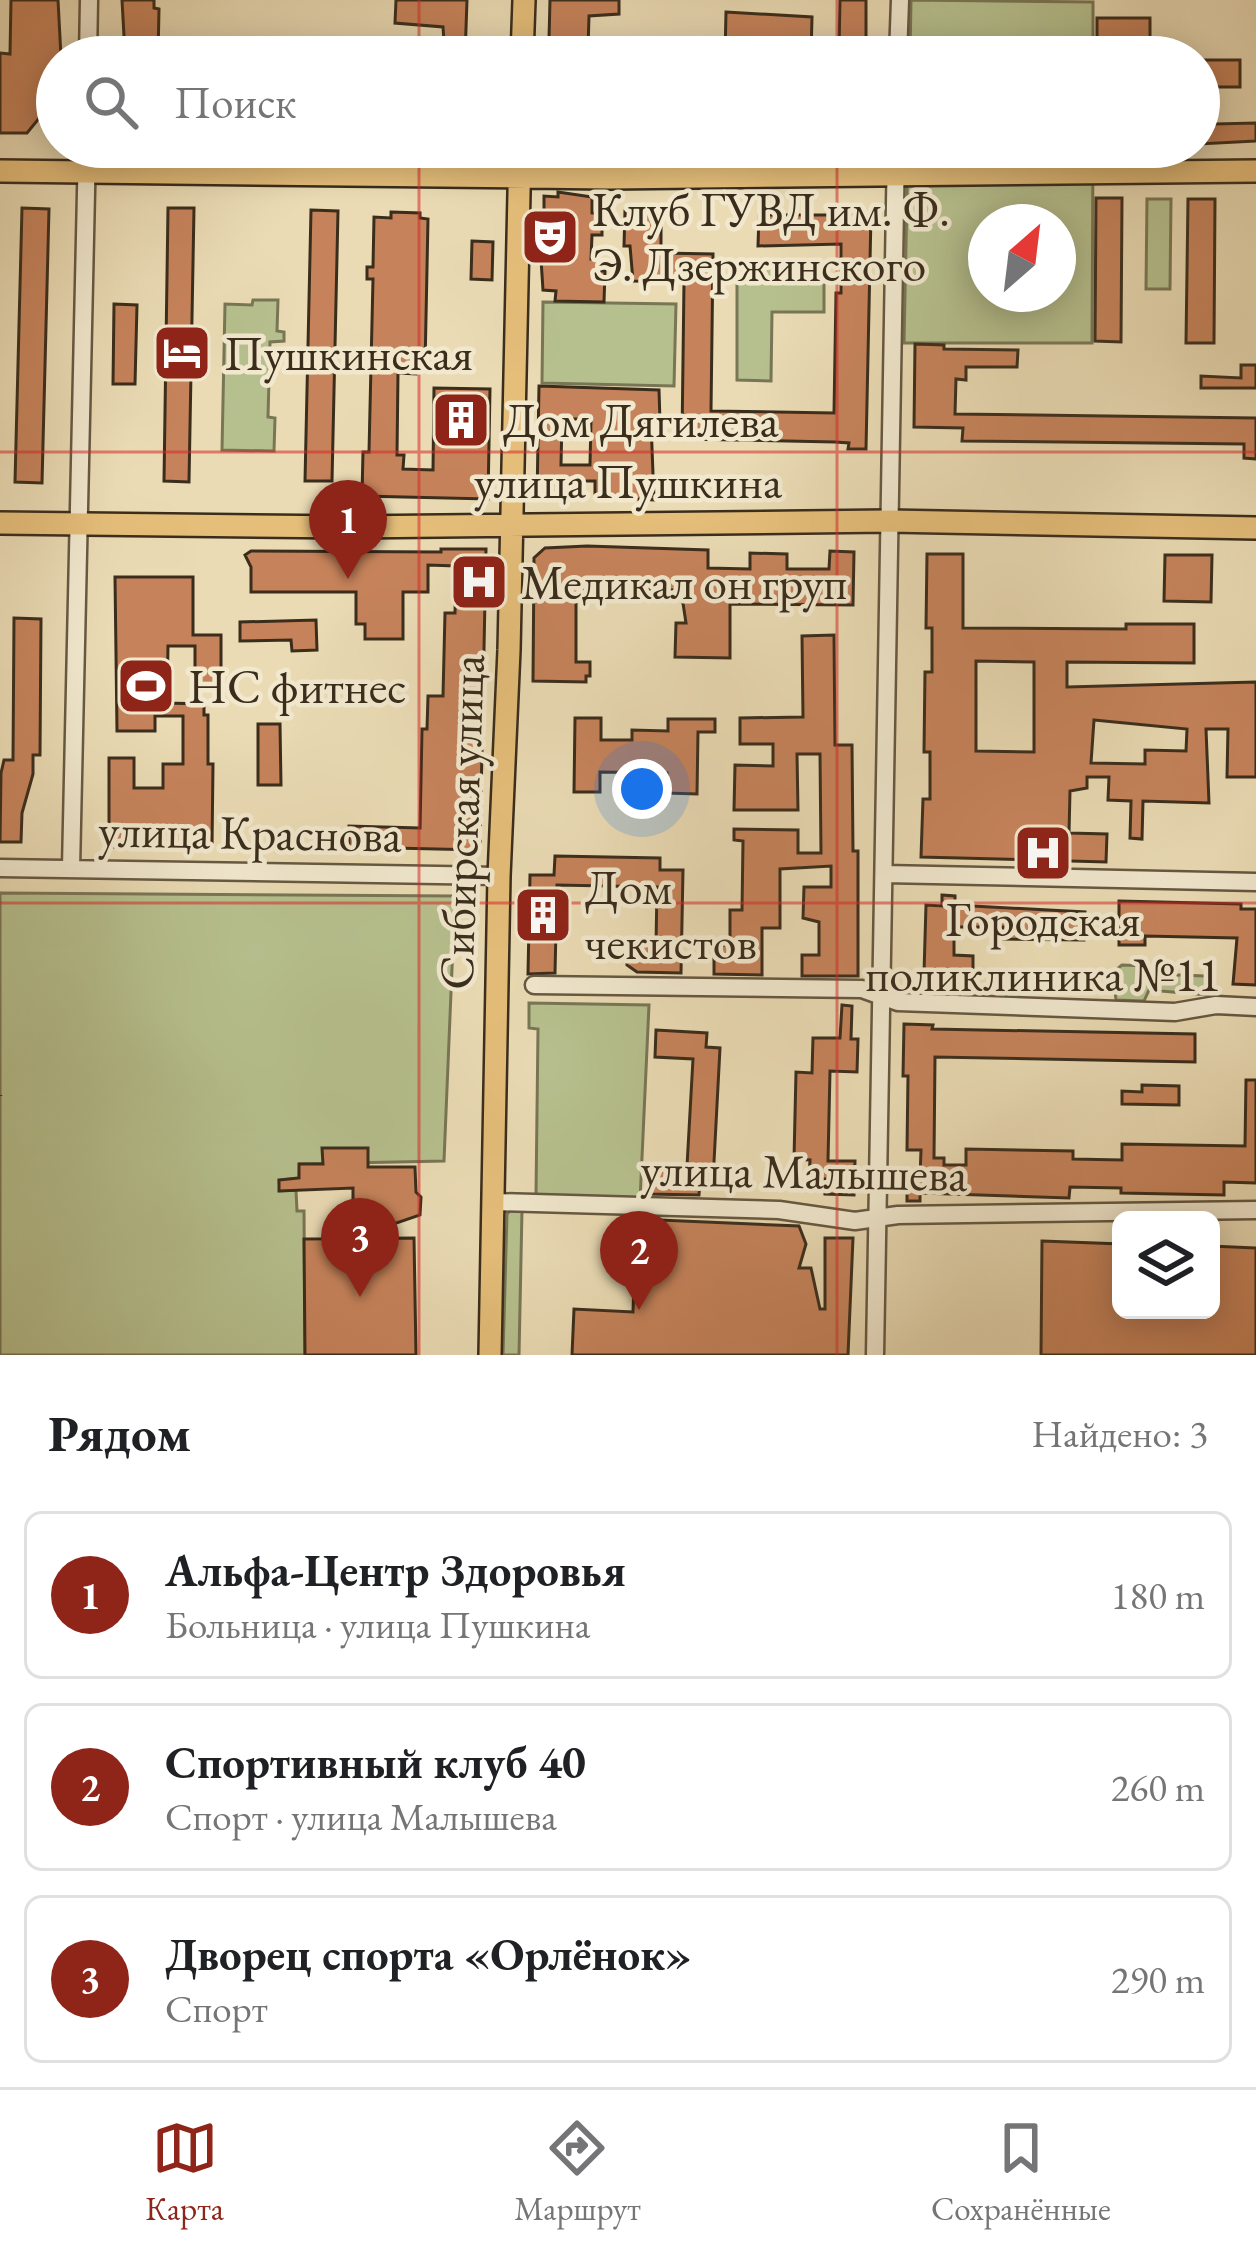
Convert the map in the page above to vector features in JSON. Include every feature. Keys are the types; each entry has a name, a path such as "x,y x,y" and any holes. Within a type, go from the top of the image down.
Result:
{"main road":[{"path":"523,36 524,0"},
{"name":"Сибирская улица","path":"490,1355 519,168"},
{"path":"0,171 519,177 1256,171"},
{"name":"улица Пушкина","path":"0,523 889,521 1256,528"}],"street":[{"path":"88,36 89,0"},
{"path":"899,36 900,0"},
{"path":"71,868 87,168"},
{"path":"875,1355 895,168"},
{"name":"улица Краснова","path":"0,868 499,876"},
{"path":"885,874 1256,882"},
{"path":"534,985 862,989 898,1002 1105,1010 1256,1007"},
{"name":"улица Малышева","path":"495,1202 779,1210 855,1221 1256,1210"}],"green space":[{"path":"911,0 1093,2 1093,36 910,36"},
{"path":"908,168 1093,168 1092,343 904,343"},
{"path":"1147,199 1171,199 1170,289 1146,289"},
{"path":"737,267 824,267 824,312 772,312 771,381 737,380"},
{"path":"253,300 278,300 277,331 284,332 284,341 270,342 268,417 275,418 274,451 222,450 225,304 252,305"},
{"path":"543,302 676,304 674,386 542,383"},
{"path":"0,893 455,896 444,1161 300,1164 299,1178 279,1180 280,1191 296,1190 297,1211 304,1211 305,1355 0,1355"},
{"path":"1122,965 1146,966 1150,974 1205,976 1209,995 1149,990 1144,1001 1116,1000 1113,972"},
{"path":"529,1003 649,1005 640,1201 536,1196 538,1029 529,1028"},
{"path":"522,1210 519,1355 503,1355 507,1214"}],"building":[{"path":"11,0 58,0 60,36 36,36 36,122 27,133 0,133 0,53 10,54"},
{"path":"122,0 154,0 154,8 159,9 158,36 124,36"},
{"path":"396,0 467,0 466,36 444,36 443,27 395,23"},
{"path":"550,0 619,0 619,14 589,16 588,36 549,36"},
{"path":"840,0 866,0 866,36 839,36"},
{"path":"726,12 812,17 812,36 725,36"},
{"path":"1097,18 1150,18 1150,36 1097,36"},
{"path":"1220,60 1240,60 1240,87 1220,87"},
{"path":"1256,123 1256,141 1220,143 1220,124"},
{"path":"558,192 592,197 592,213 602,214 602,235 592,235 591,259 598,259 598,271 605,271 604,302 555,301 556,291 543,290 538,213 544,213 544,196 558,197"},
{"path":"1096,198 1122,198 1121,342 1095,341"},
{"path":"1188,199 1215,199 1214,343 1186,343"},
{"path":"22,208 49,209 42,483 15,482"},
{"path":"168,208 194,208 189,482 164,481"},
{"path":"311,210 338,211 332,481 305,481"},
{"path":"625,211 661,211 661,253 713,254 711,411 834,413 841,244 758,246 759,215 871,215 866,449 848,449 849,443 835,442 682,439 684,282 633,281 630,246 624,246"},
{"path":"391,212 420,213 420,218 428,219 425,367 416,367 416,374 398,373 397,455 404,455 403,469 433,470 434,388 490,389 488,499 362,496 363,452 369,452 373,279 367,279 367,267 373,267 374,217 391,218"},
{"path":"472,241 493,242 492,280 471,279"},
{"path":"114,304 137,305 135,384 113,384"},
{"path":"915,344 1018,350 1017,367 966,367 966,380 956,379 955,414 1256,418 1256,459 1244,458 1244,444 962,441 963,428 914,427"},
{"path":"1241,365 1256,365 1256,388 1201,388 1201,376 1241,378"},
{"path":"539,386 659,390 660,422 651,422 654,500 595,497 595,481 573,481 573,499 537,498","holes":["562,419 591,419 590,465 561,465"]},
{"path":"545,548 708,550 708,568 750,569 750,553 787,554 787,569 829,569 830,551 854,552 853,605 730,604 730,658 675,657 676,623 686,623 681,590 585,590 576,598 576,662 590,662 590,676 586,682 533,681 534,558"},
{"path":"486,549 480,850 349,847 349,826 420,828 422,729 427,729 428,696 443,696 445,613 455,613 456,566 428,565 428,592 403,592 403,639 365,639 365,624 356,624 356,592 251,592 251,567 245,555 251,551"},
{"path":"927,554 963,554 963,628 1126,629 1126,624 1194,624 1194,663 1067,662 1067,687 1256,682 1256,777 1227,777 1228,729 1206,729 1209,803 1143,801 1142,839 1130,838 1131,801 1108,800 1109,777 1087,777 1087,788 1070,791 1069,833 1107,834 1106,862 921,857 923,799 930,799 930,752 924,752 925,672 932,672 932,628 926,628","holes":["976,661 1034,662 1034,752 976,751","1094,720 1187,729 1186,751 1145,750 1145,764 1091,763"]},
{"path":"1165,555 1212,555 1211,602 1164,601"},
{"path":"115,577 193,577 193,635 221,635 221,686 195,686 195,646 168,646 167,703 204,704 204,715 208,715 212,847 109,847 109,758 134,758 134,788 163,788 163,764 183,764 183,716 155,716 155,731 117,731"},
{"path":"14,618 41,619 40,755 33,755 21,842 0,842 1,773 4,760 13,760"},
{"path":"316,620 317,650 292,651 291,640 240,641 240,622"},
{"path":"834,635 835,745 852,745 858,976 802,976 802,955 819,955 819,922 803,918 804,887 831,887 831,866 780,869 780,928 762,928 762,975 714,974 714,945 730,945 730,910 742,910 743,841 734,840 734,829 798,830 798,853 821,853 820,754 797,754 798,810 734,810 735,765 773,766 773,744 740,744 740,718 803,717 802,636"},
{"path":"575,718 601,718 601,740 632,740 632,730 668,731 668,719 715,719 715,732 698,732 697,794 667,793 667,773 600,772 600,792 574,792"},
{"path":"258,724 280,724 281,785 258,785"},
{"name":"Дом чекистов","path":"555,856 660,858 660,870 683,870 681,973 637,972 627,965 631,947 656,945 657,887 557,885 555,973 528,974 530,875 554,875"},
{"path":"942,895 955,896 955,905 1085,912 1084,940 1003,939 1003,927 954,927 954,955 973,956 973,973 953,972 953,979 940,979 940,973 924,973 926,905 942,906"},
{"path":"1119,901 1241,904 1241,909 1256,909 1256,985 1233,984 1237,938 1145,936 1145,945 1119,945"},
{"path":"842,1005 852,1006 857,1072 830,1071 828,1161 855,1161 854,1195 825,1194 825,1179 809,1178 810,1160 794,1159 796,1072 812,1073 813,1038 840,1038"},
{"path":"904,1024 933,1025 932,1029 1195,1034 1195,1062 935,1057 934,1158 944,1158 944,1165 966,1165 966,1149 1073,1151 1073,1159 1122,1160 1122,1144 1245,1146 1246,1080 1256,1080 1256,1183 1224,1182 1224,1195 1070,1187 1069,1198 920,1193 920,1201 907,1201 907,1178 920,1178 921,1150 907,1150"},
{"path":"656,1030 707,1033 706,1047 720,1048 713,1181 700,1180 699,1195 648,1194 649,1164 687,1166 693,1059 655,1057"},
{"path":"1142,1085 1179,1086 1179,1105 1122,1104 1122,1091 1142,1092"},
{"path":"322,1148 368,1148 368,1167 415,1167 420,1215 353,1238 353,1188 279,1191 279,1180 299,1178 299,1164 323,1164"},
{"path":"636,1219 799,1226 806,1244 799,1268 811,1268 820,1309 825,1309 825,1238 853,1238 848,1355 572,1355 574,1309 633,1312"},
{"path":"414,1238 416,1355 305,1355 304,1239"},
{"path":"1042,1241 1112,1244 1112,1319 1220,1319 1220,1246 1256,1248 1256,1355 1041,1355"}],"place":[{"name":"Клуб ГУВД им. Ф. Э. Дзержинского","path":"550,237"},
{"name":"Пушкинская","path":"182,353"},
{"name":"Дом Дягилева","path":"461,420"},
{"name":"Альфа-Центр Здоровья","path":"348,579"},
{"name":"Медикал он груп","path":"479,582"},
{"name":"НС фитнес","path":"146,686"},
{"name":"Городская поликлиника №11","path":"1043,853"},
{"name":"Дом чекистов","path":"543,915"},
{"name":"Дворец спорта «Орлёнок»","path":"360,1297"},
{"name":"Спортивный клуб 40","path":"639,1310"}]}
